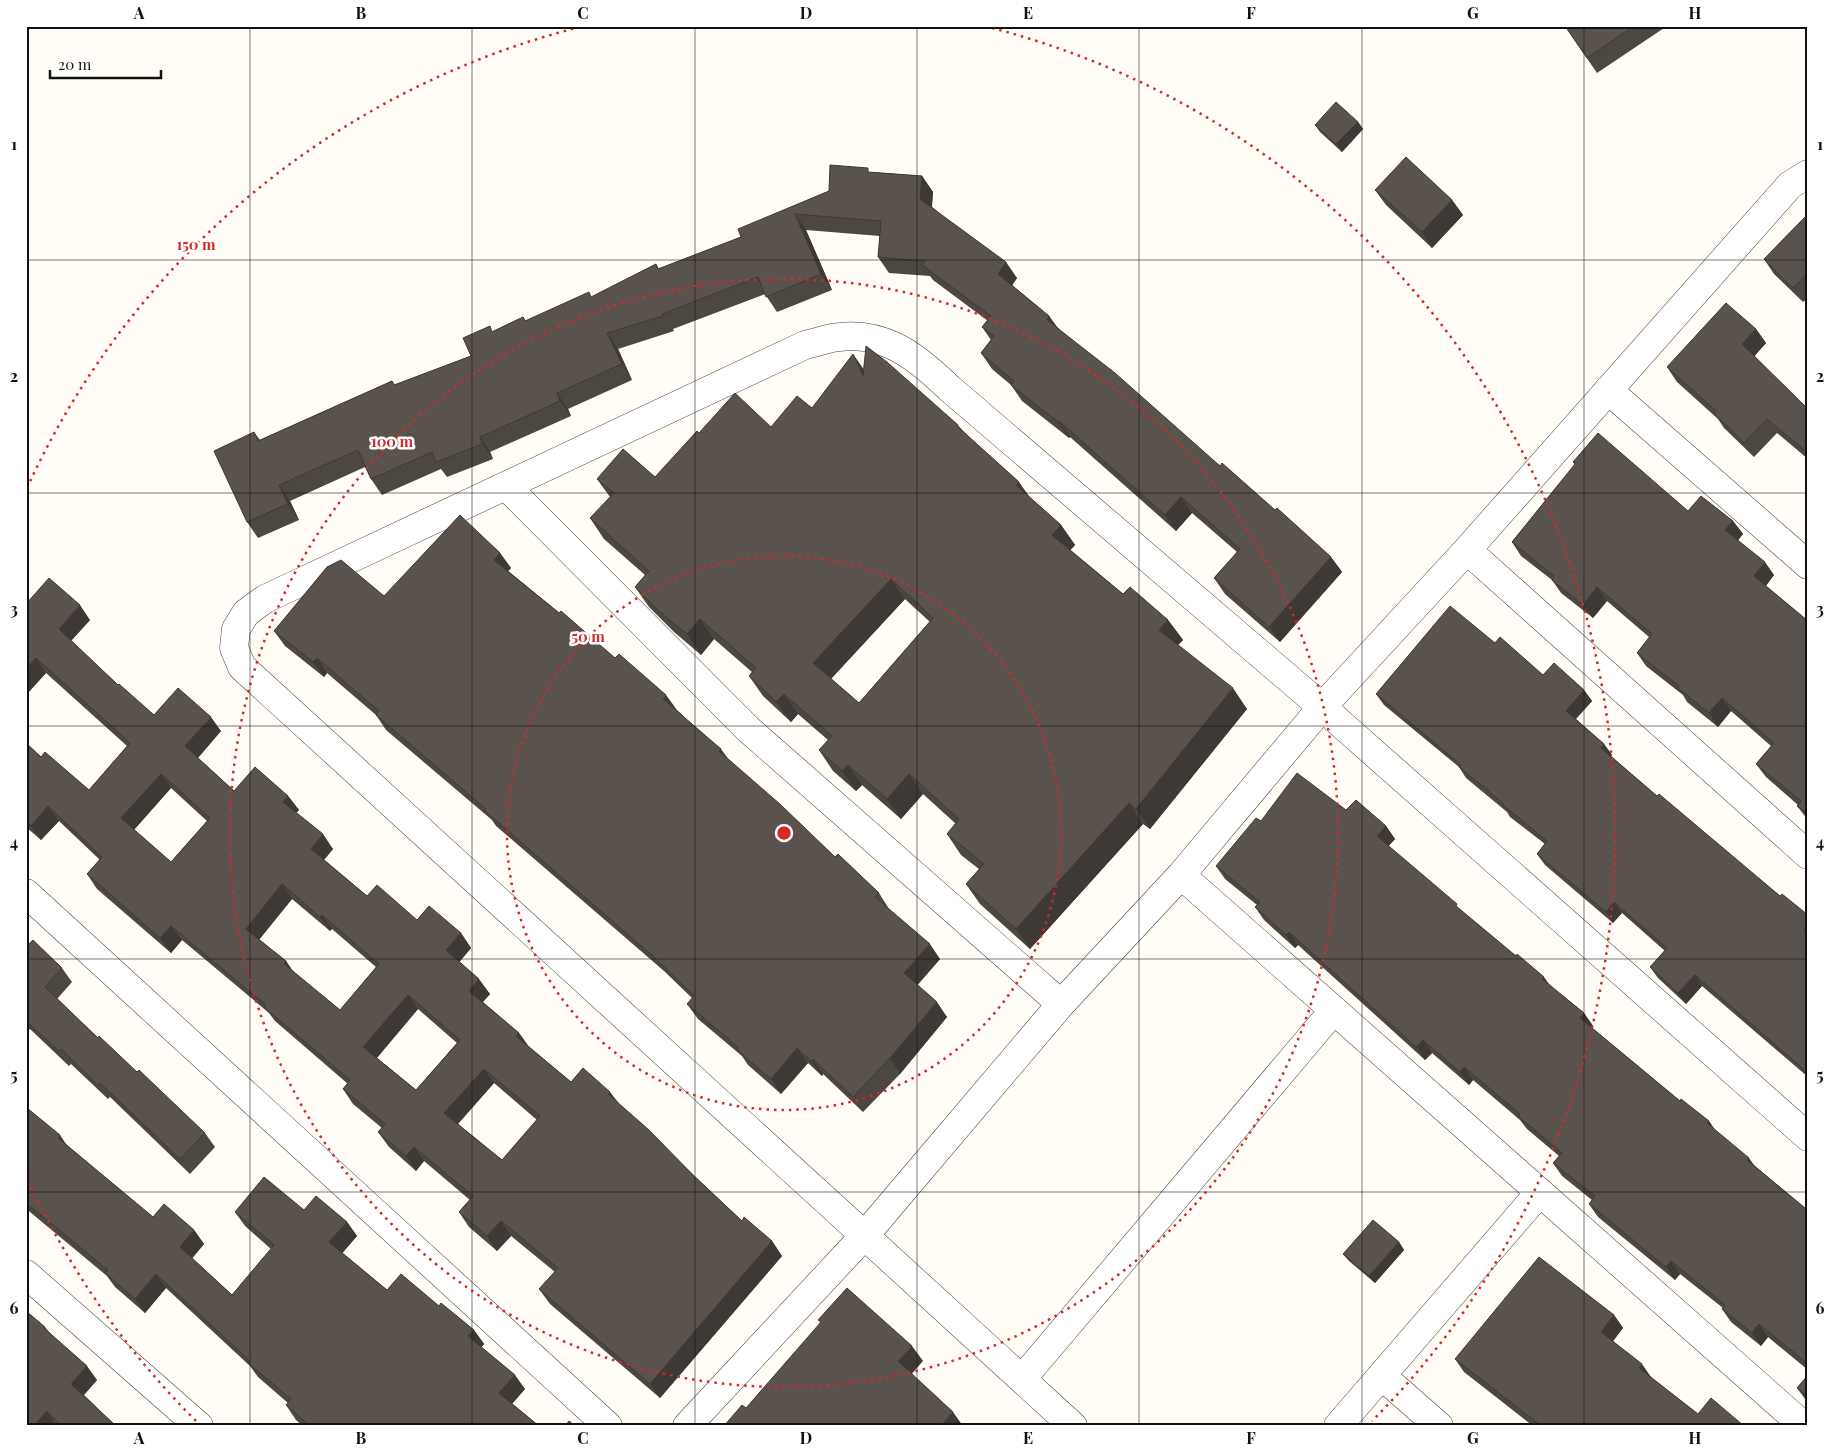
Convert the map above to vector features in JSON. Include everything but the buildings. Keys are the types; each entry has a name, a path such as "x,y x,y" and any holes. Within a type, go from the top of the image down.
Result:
{"street":[{"path":"687,1426 865,1235 1062,1004 1181,876 1322,707 1467,550 1790,185 1808,174"},
{"path":"1068,1424 1022,1379 865,1235 242,667 234,648 236,629 246,613 265,599 805,345 833,338 858,337 884,341 907,352 926,366 949,388 1322,707 1808,1137"},
{"path":"1608,390 1808,566"},
{"path":"506,486 748,729 1062,1004"},
{"path":"1467,550 1808,855"},
{"path":"1181,876 1804,1426"},
{"path":"26,893 608,1426"},
{"path":"1022,1379 1334,1010"},
{"path":"1338,1426 1540,1192"},
{"path":"26,1274 198,1426"},
{"path":"1382,1376 1439,1426"}]}
